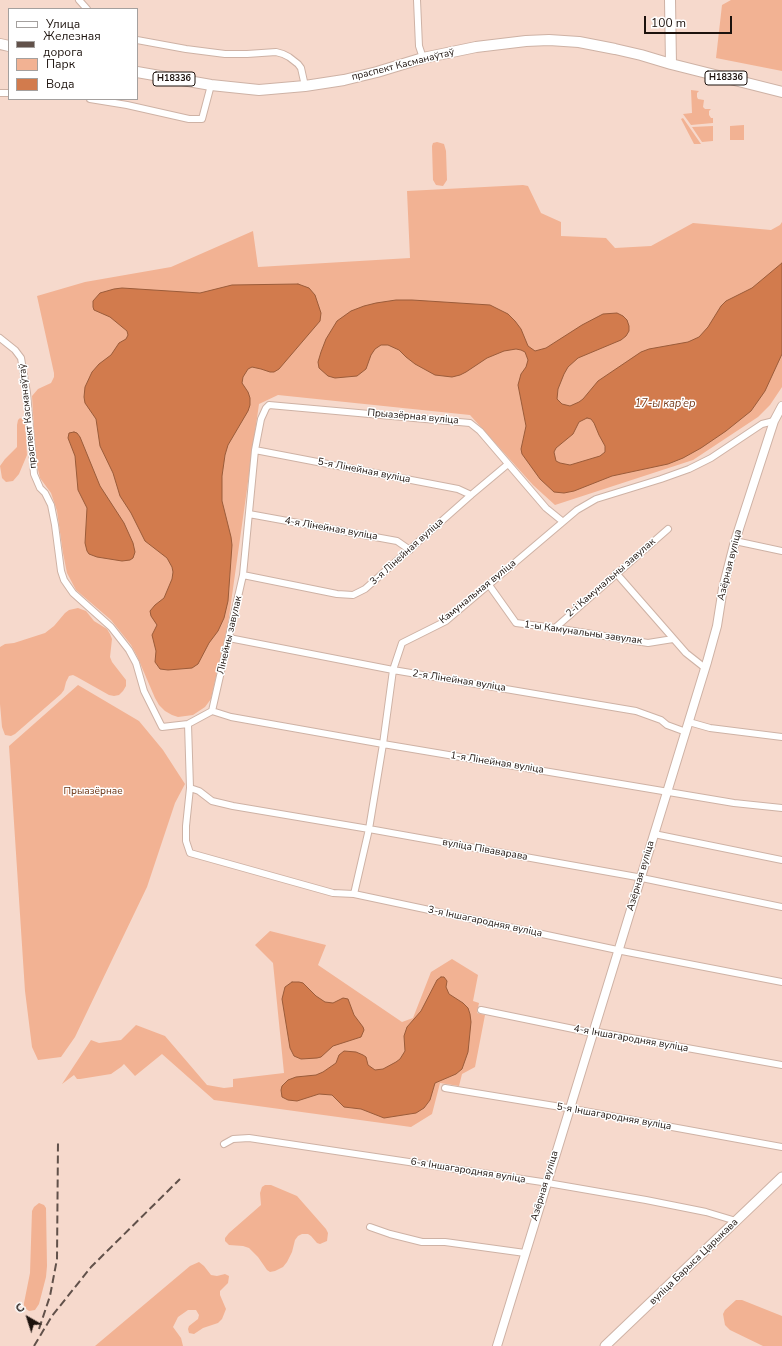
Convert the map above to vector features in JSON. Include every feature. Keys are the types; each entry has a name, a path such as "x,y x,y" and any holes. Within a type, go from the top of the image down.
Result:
{"main road":[{"path":"670,0 671,64"},
{"name":"праспект Касманаўтаў","path":"138,72 211,85 259,90 305,86 344,80 377,72 422,58 476,47 549,40 579,42 615,49 782,92"},
{"name":"вуліца Барыса Царыкава","path":"605,1346 782,1177"}],"street":[{"path":"79,0 86,8"},
{"path":"417,0 422,58"},
{"path":"138,40 186,50 225,54 276,52 289,57 298,64 301,68 305,86"},
{"path":"96,100 189,119 202,119 211,85"},
{"name":"праспект Касманаўтаў","path":"0,338 15,350 21,358 27,392 34,474 50,505 55,525 61,571 64,580 73,593 111,627 129,650 136,663 144,691 162,727 188,724"},
{"name":"Лінейны завулак","path":"212,710 243,575 255,450 261,419 269,405"},
{"name":"Прыазёрная вуліца","path":"269,405 470,423 480,431 546,508 562,522"},
{"name":"Азёрная вуліца","path":"497,1346 524,1253 705,668 717,626 723,588 735,541 774,421 782,406"},
{"name":"Камунальная вуліца","path":"354,894 369,829 393,670 402,643 446,621 577,510 596,499 689,469 711,458 762,424 774,421"},
{"name":"5-я Лінейная вуліца","path":"255,450 458,489 471,495"},
{"name":"3-я Лінейная вуліца","path":"243,575 337,594 353,594 365,589 508,464"},
{"name":"4-я Лінейная вуліца","path":"250,514 397,541 410,550"},
{"name":"2-і Камунальны завулак","path":"555,628 668,529"},
{"path":"735,541 782,552"},
{"path":"616,573 686,654 705,668"},
{"name":"1-ы Камунальны завулак","path":"490,585 516,623 648,643 673,639"},
{"name":"2-я Лінейная вуліца","path":"229,638 393,670 636,711 661,720 667,725 686,732"},
{"path":"190,788 188,724 212,710"},
{"name":"1-я Лінейная вуліца","path":"212,710 231,717 383,744 734,803 782,808"},
{"path":"689,722 710,728 782,737"},
{"name":"вуліца Піваварава","path":"190,788 199,790 212,801 233,806 640,878 782,907"},
{"name":"3-я Іншагародняя вуліца","path":"190,788 186,826 186,841 190,853 332,893 354,894 618,950 782,982"},
{"path":"654,834 782,860"},
{"name":"4-я Іншагародняя вуліца","path":"481,1010 588,1032 598,1032 782,1065"},
{"name":"5-я Іншагародняя вуліца","path":"445,1088 569,1108 782,1147"},
{"name":"6-я Іншагародняя вуліца","path":"224,1144 233,1139 250,1138 546,1183 646,1200 706,1212 736,1221"},
{"path":"370,1227 422,1242 446,1242 524,1253"}],"green space":[{"path":"731,0 782,0 782,71 716,58 722,5"},
{"path":"691,90 699,91 697,93 697,97 698,99 704,100 703,107 705,109 711,109 709,111 709,115 713,118 713,123 691,125 683,114 692,113"},
{"path":"683,118 701,144 694,144 681,119"},
{"path":"744,125 744,140 730,140 730,126"},
{"path":"713,126 713,141 702,142 692,127"},
{"path":"437,142 444,144 446,151 447,180 443,186 436,185 433,180 432,146 433,143"},
{"path":"523,185 528,186 541,213 561,222 561,236 606,238 615,248 651,246 693,223 771,230 780,225 782,222 782,387 770,405 758,417 693,460 555,505 533,485 470,415 278,395 259,404 228,624 211,699 205,707 193,715 178,717 165,711 155,698 131,645 111,620 76,590 67,573 57,511 51,493 40,478 36,461 32,396 38,389 51,383 54,377 37,296 85,282 171,267 253,231 258,267 410,258 407,191"},
{"path":"20,418 25,422 27,455 19,474 13,481 6,482 2,478 0,466 17,447 17,425"},
{"path":"78,608 86,611 94,621 107,629 112,639 110,657 112,662 126,680 126,686 119,695 114,696 109,695 73,675 69,676 61,694 15,734 11,736 5,735 2,727 0,704 0,647 5,644 14,643 45,633 54,626 65,613 69,610"},
{"name":"Прыазёрнае","path":"78,685 139,721 163,750 185,784 175,803 147,887 75,1037 61,1057 38,1060 32,1047 25,991 9,746"},
{"path":"270,931 326,945 318,965 402,1022 413,1018 431,972 452,959 478,975 473,1001 479,1003 477,1013 485,1015 475,1067 462,1074 459,1086 440,1083 432,1114 411,1127 214,1100 162,1054 135,1076 124,1064 111,1074 80,1079 77,1079 74,1075 62,1084 91,1040 99,1043 121,1040 136,1025 165,1036 207,1085 224,1088 233,1087 233,1079 284,1073 273,963 255,945"},
{"path":"265,1185 271,1185 297,1196 328,1233 327,1241 320,1244 308,1234 298,1236 295,1240 292,1252 287,1262 283,1267 270,1272 249,1248 229,1245 225,1241 225,1238 229,1233 261,1205 260,1193 262,1187"},
{"path":"39,1203 44,1205 46,1208 46,1277 39,1304 35,1310 29,1311 24,1307 24,1303 30,1273 32,1211"},
{"path":"199,1262 211,1275 217,1276 225,1274 229,1276 228,1283 220,1291 220,1295 226,1309 222,1319 218,1323 203,1328 194,1334 189,1333 189,1326 198,1319 199,1315 196,1310 188,1310 178,1317 173,1327 181,1338 183,1346 95,1346 190,1266"},
{"path":"736,1300 742,1300 782,1316 782,1346 763,1346 730,1330 725,1325 723,1314 725,1310"}],"water":[{"name":"17-ы кар’ер","path":"782,263 782,354 765,391 751,411 726,431 683,458 668,464 612,476 574,491 564,493 554,492 540,479 522,454 521,449 526,426 518,385 521,374 526,367 528,360 525,352 516,349 504,351 487,358 460,375 452,377 435,375 415,364 399,350 388,345 381,345 375,349 366,369 357,376 335,378 328,376 319,368 318,362 321,352 326,339 337,321 351,311 376,303 396,300 412,300 490,305 508,314 515,321 521,329 528,346 535,351 546,348 582,325 603,314 617,313 623,316 627,320 629,326 629,331 626,336 621,340 578,358 568,367 558,389 557,399 562,404 570,406 583,399 598,381 641,352 649,349 688,342 699,337 708,327 721,306 726,301 752,288","holes":["587,418 591,419 605,446 605,452 600,456 570,465 556,461 554,452 556,448 573,434 579,422"]},
{"path":"298,284 309,288 315,295 321,313 320,321 279,369 274,372 270,372 252,367 248,369 243,377 242,383 248,392 250,405 228,445 225,455 222,476 222,501 232,545 228,601 224,618 198,664 192,668 168,670 160,669 155,662 156,651 152,635 157,625 151,616 150,611 164,598 172,579 173,572 167,558 145,541 131,513 120,496 113,473 100,446 96,419 85,403 85,387 92,372 99,364 111,355 119,343 126,339 128,335 127,331 110,317 94,310 93,301 100,293 122,288 200,293 232,285"},
{"path":"74,432 80,437 100,486 124,523 133,543 135,552 133,558 130,560 122,561 97,557 89,554 87,551 85,543 87,508 78,490 75,456 68,438 69,433"},
{"path":"444,977 447,981 446,987 449,994 468,1008 471,1022 468,1052 462,1069 456,1074 435,1083 430,1100 424,1108 416,1113 384,1118 361,1109 344,1107 332,1095 319,1094 297,1101 288,1100 282,1097 282,1086 288,1080 296,1077 316,1075 323,1072 336,1063 339,1055 344,1051 356,1052 363,1055 366,1057 368,1065 375,1070 383,1069 400,1059 405,1051 404,1036 407,1027 421,1011 437,980"},
{"path":"292,982 303,983 316,996 325,1002 333,1003 343,998 348,999 354,1015 363,1027 364,1030 361,1037 333,1046 321,1057 301,1059 294,1056 290,1048 282,999 285,987"}],"railway":[{"path":"39,1329 50,1296 57,1259 58,1142"},
{"path":"34,1346 52,1316 91,1267 180,1179"}]}
